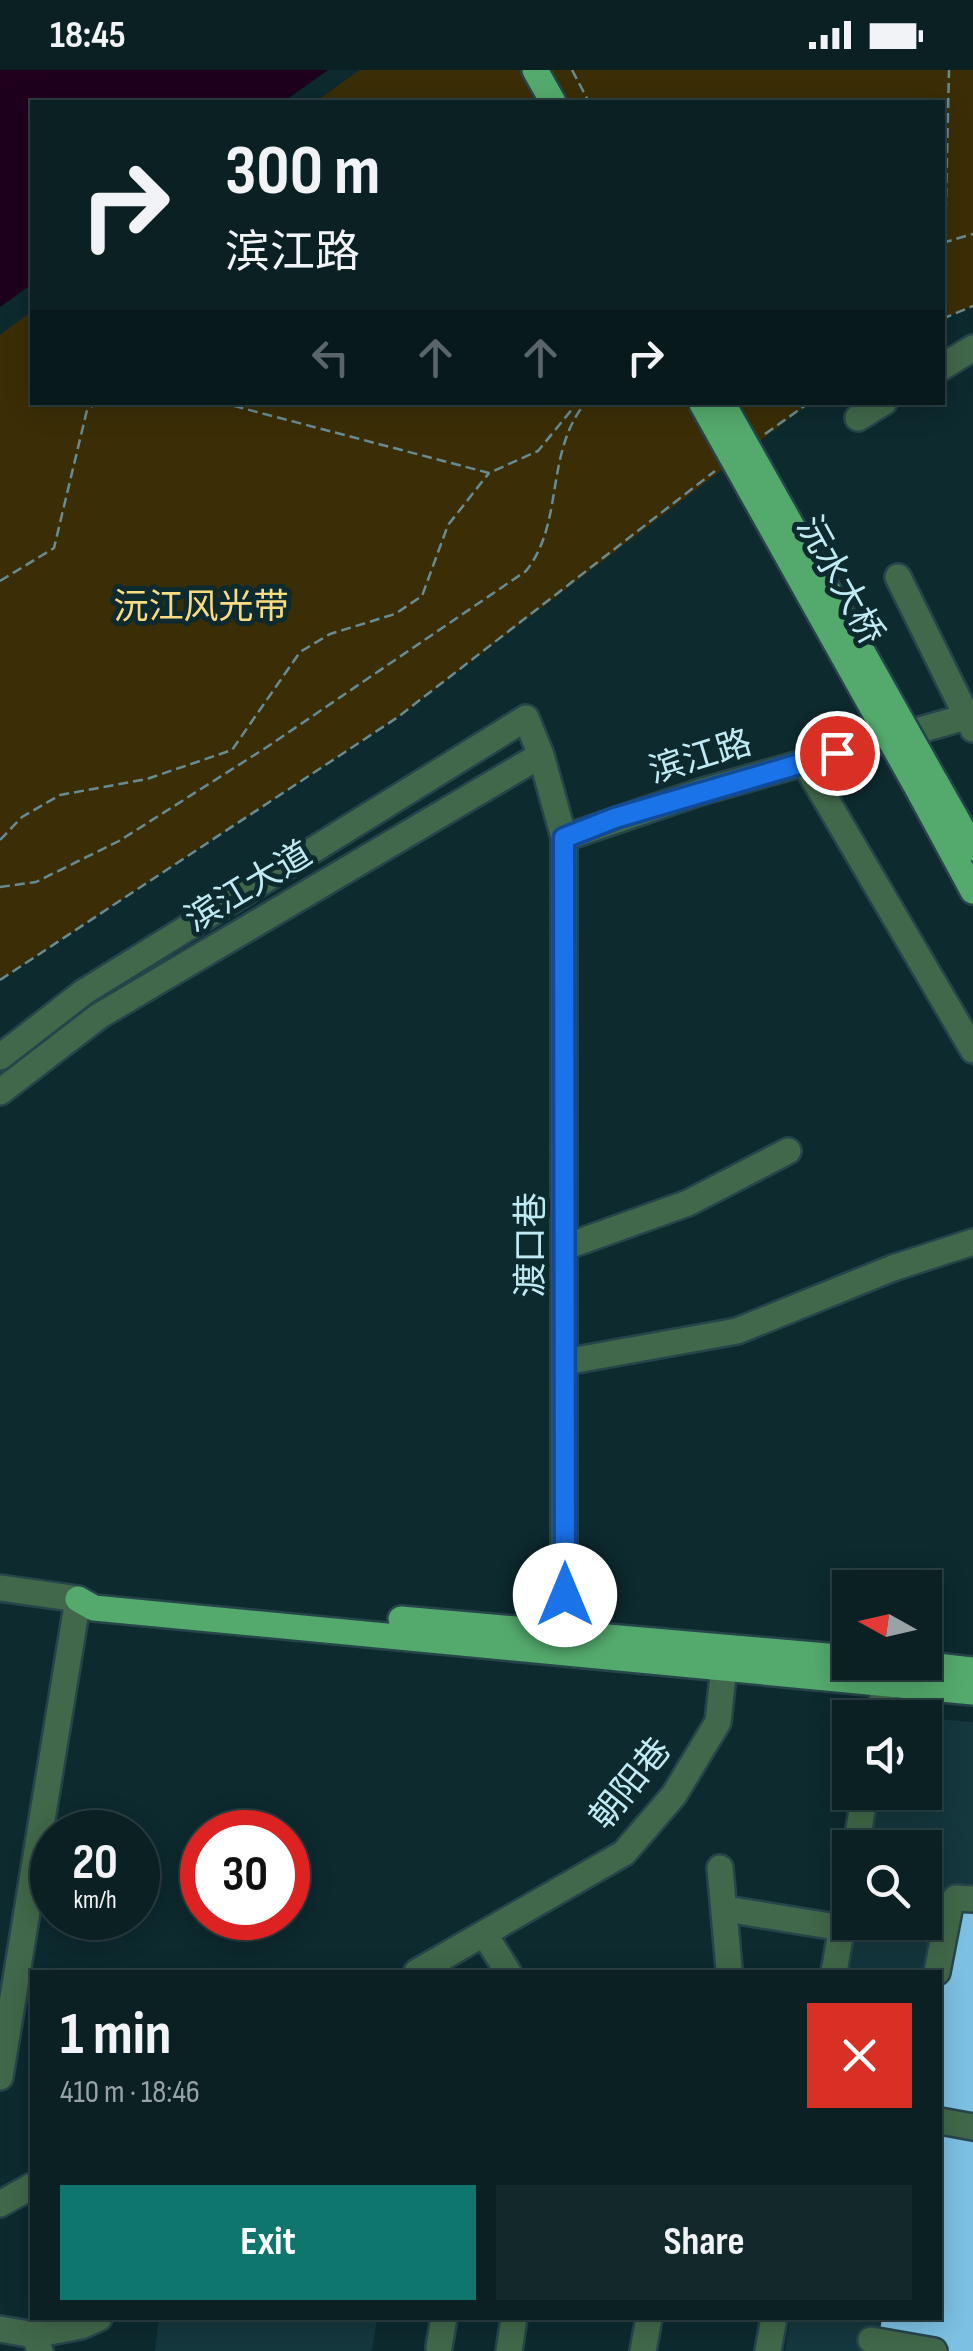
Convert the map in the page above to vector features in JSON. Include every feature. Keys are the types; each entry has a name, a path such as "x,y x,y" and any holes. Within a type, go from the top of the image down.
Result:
{"main road":[{"path":"515,70 532,100"},
{"path":"534,70 552,100"},
{"name":"沅水大桥","path":"703,405 928,787"},
{"name":"沅水大桥","path":"724,405 928,787"},
{"path":"928,787 973,848"},
{"path":"928,787 973,891"},
{"path":"78,1599 94,1608 832,1667"},
{"path":"726,1657 832,1658"},
{"path":"942,1671 973,1670"},
{"path":"925,1680 973,1692"}],"street":[{"path":"945,364 973,348"},
{"path":"858,418 879,405"},
{"path":"898,577 971,720"},
{"name":"渡口巷","path":"526,718 541,755 564,838 565,1643"},
{"name":"滨江大道","path":"0,1056 84,992 526,718"},
{"name":"滨江路","path":"564,838 804,762 971,720"},
{"name":"滨江大道","path":"0,1092 99,1016 541,755"},
{"path":"804,762 973,1050"},
{"path":"564,1247 688,1203 788,1152"},
{"path":"565,1362 737,1330 892,1268 973,1242"},
{"path":"0,1588 78,1599 0,2077"},
{"name":"朝阳巷","path":"421,1970 624,1853 674,1795 718,1722 726,1657"},
{"path":"720,1868 729,1968"},
{"path":"937,1970 950,1905 956,1898 973,1899"},
{"path":"726,1909 832,1926"},
{"path":"485,1935 507,1970"},
{"path":"834,1970 840,1940"},
{"path":"942,2121 973,2127"},
{"path":"0,2204 30,2187"},
{"path":"0,2329 37,2343 95,2320"},
{"path":"439,2347 444,2320"},
{"path":"509,2351 514,2320"},
{"path":"643,2351 649,2320"},
{"path":"768,2351 774,2320"},
{"path":"872,2336 934,2351"}],"path":[{"path":"572,70 589,100"},
{"path":"945,208 949,70"},
{"path":"945,243 973,234"},
{"path":"945,319 973,306"},
{"path":"0,581 54,548 87,410 94,405"},
{"path":"230,405 489,473"},
{"path":"0,840 22,817 60,795 147,779 232,750 300,652 330,634 395,614 422,596 448,524 489,473 538,450 576,405"},
{"path":"0,888 36,882 119,840 268,747 526,571 539,554 548,531 559,450 571,420 584,405"},
{"path":"761,437 806,405"},
{"path":"0,980 398,717 729,461"}],"shaded area":[{"path":"0,70 328,70 286,100 30,100 30,285 0,307"},
{"path":"942,1719 973,1722 973,2351 785,2351 790,2320 942,2320 942,1970 849,1970 854,1940 942,1940 942,1830 873,1830 876,1810 942,1810"},
{"path":"159,2320 377,2320 372,2351 155,2351"}],"green space":[{"path":"360,70 973,70 973,306 945,318 945,100 318,100"},
{"name":"沅江风光带","path":"30,312 30,405 807,405 398,717 0,980 0,335"}],"building":[{"path":"953,1911 973,1913 973,2351 877,2351 882,2320 942,2320 942,1974"}],"route":[{"path":"565,1595 564,838 615,818 837,753"}]}
